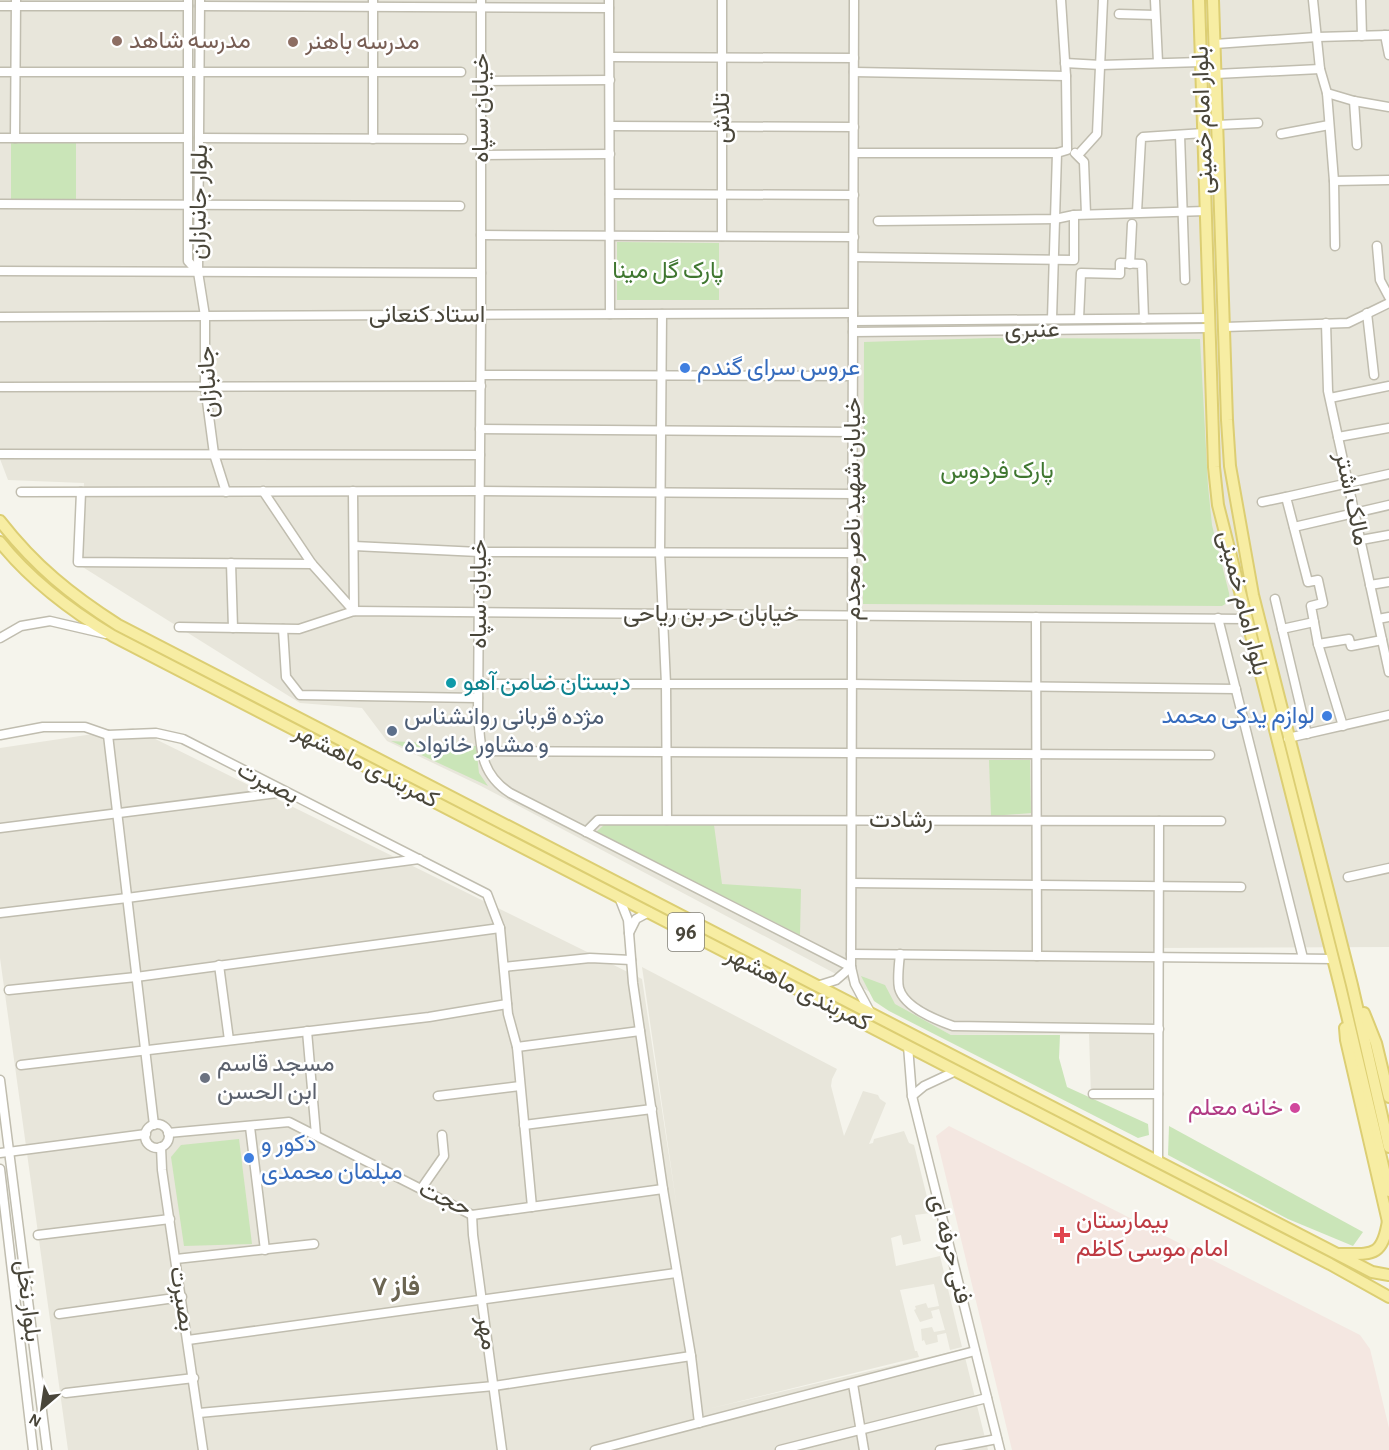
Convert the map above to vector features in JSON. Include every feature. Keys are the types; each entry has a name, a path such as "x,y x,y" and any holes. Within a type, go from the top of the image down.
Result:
{"main road":[{"name":"بلوار امام خمینی","path":"1199,0 1218,505 1341,986 1389,1191"},
{"name":"بلوار امام خمینی","path":"1213,0 1230,454 1253,596 1352,985 1389,1147"},
{"path":"1218,505 1229,506 1237,499"},
{"path":"1223,524 1232,519 1241,521"},
{"name":"کمربندی ماهشهر","path":"0,521 34,562 58,584 118,625 1340,1254"},
{"name":"کمربندی ماهشهر","path":"0,542 25,571 50,593 78,615 113,636 1389,1297"},
{"path":"1352,985 1376,1043 1389,1097"},
{"path":"1340,1254 1362,1254 1377,1250 1385,1240 1388,1224 1346,1040 1341,986"},
{"name":"96","path":"1340,1254 1372,1272 1385,1274"},
{"path":"1375,1289 1385,1274"}],"street":[{"name":"تلاش","path":"722,0 722,236"},
{"name":"خیابان شهید ناصر مجدم","path":"854,0 851,967 855,984 871,1014"},
{"path":"1061,0 1066,76 1067,150"},
{"path":"1078,154 1097,134 1104,0"},
{"path":"1155,0 1158,62"},
{"path":"1313,0 1320,69 1327,93 1334,181 1335,246"},
{"path":"1361,0 1362,36"},
{"path":"15,138 16,3"},
{"path":"0,6 16,3 188,3"},
{"name":"بلوار جانبازان","path":"188,3 188,261 198,272"},
{"path":"200,3 609,4 610,314"},
{"name":"بلوار جانبازان","path":"198,272 200,3"},
{"path":"373,4 373,139"},
{"name":"خیابان سپاه","path":"481,4 478,698 482,751 487,771 501,787 851,967"},
{"path":"1119,15 1155,15"},
{"path":"1215,44 1387,35 1389,55"},
{"path":"610,57 854,58"},
{"path":"1065,63 1101,65 1202,62"},
{"path":"1216,74 1320,69"},
{"path":"0,72 461,72"},
{"path":"854,72 1066,76"},
{"path":"481,81 610,80"},
{"path":"1327,93 1354,101 1389,107"},
{"path":"1354,101 1357,145"},
{"path":"1217,125 1258,123"},
{"path":"1281,134 1329,124"},
{"path":"610,126 854,127"},
{"path":"1137,212 1141,139 1143,137 1204,133"},
{"path":"1180,135 1185,280"},
{"path":"0,138 188,138"},
{"path":"200,138 463,139"},
{"path":"854,153 1057,153 1067,150 1078,154 1084,162 1086,214"},
{"path":"1053,319 1057,153"},
{"path":"481,155 610,154"},
{"path":"1334,181 1389,180"},
{"path":"610,194 854,195"},
{"path":"0,204 460,206"},
{"path":"878,221 1055,219 1086,214 1206,211"},
{"path":"854,257 1074,260 1074,215"},
{"path":"1130,264 1132,224"},
{"path":"481,235 854,237"},
{"path":"1377,246 1380,280 1389,297"},
{"path":"1079,319 1081,273 1120,274 1120,263 1142,264 1144,319"},
{"path":"0,271 481,273"},
{"name":"جانبازان","path":"198,272 206,316 205,387 214,454 226,492"},
{"path":"1224,327 1348,322 1389,303"},
{"path":"1367,313 1374,375"},
{"path":"662,314 660,553 666,684 667,820"},
{"name":"استاد کنعانی","path":"0,317 662,314 853,317"},
{"name":"عنبری","path":"853,317 1144,319 1210,323"},
{"name":"عنبری","path":"853,332 1210,323"},
{"name":"مالک اشتر","path":"1326,323 1330,398 1382,640 1387,651 1389,672"},
{"path":"481,375 853,376"},
{"path":"0,387 481,386"},
{"path":"1330,398 1389,387"},
{"path":"1338,437 1389,428"},
{"path":"480,429 853,432"},
{"path":"0,453 480,455"},
{"path":"1262,502 1389,474"},
{"path":"263,491 312,564 354,611"},
{"path":"353,491 354,611"},
{"path":"21,492 480,491 853,494"},
{"path":"81,492 78,562 312,564"},
{"path":"1286,497 1308,582 1318,580 1323,603 1311,606 1318,644 1343,726"},
{"path":"1294,526 1389,505"},
{"path":"1360,540 1389,535"},
{"path":"354,546 479,552 853,553"},
{"path":"231,563 233,628"},
{"path":"1370,585 1389,582"},
{"path":"1275,600 1307,734"},
{"name":"خیابان حر بن ریاحی","path":"179,627 299,629 354,611 1246,618"},
{"path":"1036,617 1037,956"},
{"path":"1378,619 1389,617"},
{"path":"1218,618 1303,958"},
{"path":"0,638 21,626 50,621 113,636"},
{"path":"1282,629 1314,622"},
{"path":"283,629 286,677 300,695 478,698"},
{"path":"1318,644 1349,639 1351,646 1382,640"},
{"path":"478,684 852,684 1236,689"},
{"path":"1288,738 1389,715"},
{"name":"بصیرت","path":"0,735 43,727 85,726 108,735 156,733 183,739 487,894 500,928 507,1004 517,1047 532,1207"},
{"path":"108,735 154,1125"},
{"path":"482,751 1210,755"},
{"path":"0,828 285,792"},
{"name":"رشادت","path":"586,832 598,820 1221,821"},
{"path":"1158,1162 1159,821"},
{"path":"0,913 419,859"},
{"path":"1348,877 1389,868"},
{"path":"852,883 1241,887"},
{"path":"619,897 628,920 640,1031 676,1273 691,1356 699,1424"},
{"path":"629,933 636,919 649,912"},
{"path":"9,990 136,977 500,928"},
{"path":"851,954 1333,959"},
{"path":"900,954 899,988 906,1000 939,1021 953,1026 1159,1029"},
{"path":"504,967 590,958 631,960"},
{"path":"219,966 229,1040"},
{"path":"817,986 836,980 851,967"},
{"path":"21,1065 429,1017 507,1004"},
{"path":"307,1031 316,1135"},
{"path":"517,1047 640,1031"},
{"name":"فنی حرفه ای","path":"908,1046 912,1096 1000,1450"},
{"path":"912,1096 924,1086 956,1071"},
{"name":"بلوار نخل","path":"0,1080 4,1152 47,1450"},
{"path":"438,1096 520,1086"},
{"path":"1093,1094 1158,1094"},
{"path":"524,1125 651,1109"},
{"name":"حجت","path":"168,1132 289,1122 472,1215 663,1189"},
{"path":"154,1125 161,1125 168,1132 167,1143 161,1147 151,1146 146,1141 148,1128 154,1125"},
{"path":"250,1126 265,1250"},
{"path":"4,1152 146,1134"},
{"path":"421,1189 444,1156 442,1135"},
{"name":"بصیرت","path":"161,1147 203,1450"},
{"name":"بلوار نخل","path":"0,1169 33,1450"},
{"name":"مهر","path":"472,1215 502,1450"},
{"path":"38,1235 170,1220"},
{"path":"176,1259 314,1244"},
{"path":"188,1340 676,1273"},
{"path":"59,1314 182,1297"},
{"path":"594,1450 975,1351"},
{"path":"199,1413 494,1386 691,1356"},
{"path":"66,1393 194,1378"},
{"path":"853,1384 864,1450"},
{"path":"780,1450 987,1398"},
{"path":"940,1450 997,1438"}],"shaded area":[{"path":"0,0 1389,0 1389,947 1153,948 1152,1093 1091,1097 1089,1034 951,1035 481,786 387,741 362,708 300,703 81,566 84,483 8,480 0,459"},
{"path":"133,728 642,979 677,1208 642,967 837,1069 831,1086 844,1136 863,1091 878,1095 886,1103 869,1144 873,1143 874,1139 904,1131 909,1143 914,1145 931,1213 915,1215 921,1241 903,1245 901,1235 891,1238 896,1266 940,1256 962,1347 950,1350 946,1333 937,1335 938,1342 926,1345 924,1340 922,1341 921,1329 932,1327 934,1332 945,1330 939,1309 931,1311 933,1318 920,1322 914,1310 915,1306 926,1303 928,1308 939,1306 934,1284 900,1290 915,1351 919,1357 708,1409 963,1349 988,1450 68,1450 0,958 0,748"},
{"name":"بیمارستان امام موسی کاظم","path":"949,1126 1360,1335 1370,1349 1389,1428 1389,1450 1012,1450 936,1136"}],"green space":[{"path":"11,143 76,143 76,199 11,199"},
{"name":"پارک گل مینا","path":"617,242 719,243 719,300 617,300"},
{"name":"پارک فردوس","path":"991,338 1200,339 1208,486 1212,525 1229,593 1226,604 1222,606 863,604 864,342"},
{"path":"391,741 476,746 479,773 488,786"},
{"path":"989,760 1030,760 1031,813 991,816"},
{"path":"604,825 714,825 722,884 801,889 800,935 596,832"},
{"path":"861,976 885,985 895,1004 951,1035 1060,1035 1059,1058 1067,1087 1148,1124 1149,1135 1138,1138 889,1011 874,1001"},
{"path":"1169,1126 1363,1232 1353,1246 1288,1219 1168,1155"},
{"path":"239,1139 252,1244 184,1246 171,1157 181,1145"}],"place":[{"name":"مدرسه شاهد","path":"117,41"},
{"name":"مدرسه باهنر","path":"293,42"},
{"name":"عروس سرای گندم","path":"685,368"},
{"name":"دبستان ضامن آهو","path":"451,683"},
{"name":"لوازم یدکی محمد","path":"1327,716"},
{"name":"مژده قربانی روانشناس و مشاور خانواده","path":"392,731"},
{"name":"مسجد قاسم ابن الحسن","path":"205,1078"},
{"name":"خانه معلم","path":"1295,1108"},
{"name":"دکور و مبلمان محمدی","path":"249,1158"},
{"name":"بیمارستان امام موسی کاظم","path":"1062,1235"}],"district":[{"name":"فاز ۷","path":"396,1287"}]}
